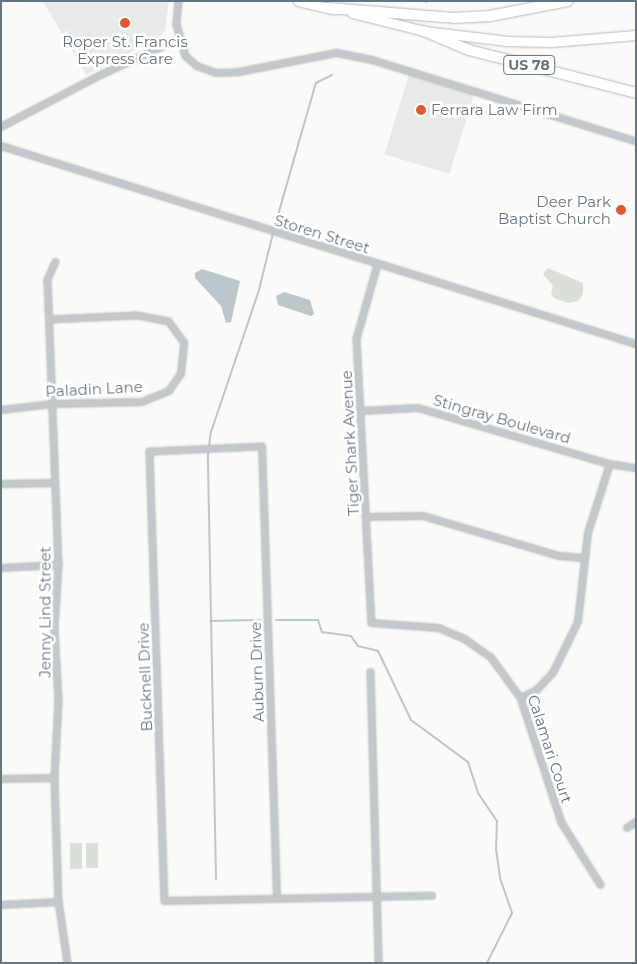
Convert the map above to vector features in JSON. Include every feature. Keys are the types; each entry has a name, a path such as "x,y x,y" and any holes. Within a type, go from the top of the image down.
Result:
{"highway":[{"name":"US 78","path":"328,8 454,18 490,16 568,1"},
{"name":"US 78","path":"424,31 469,50 636,93"}],"main road":[{"name":"US 78","path":"298,1 424,31"},
{"path":"424,31 462,37 552,42 636,35"}],"street":[{"path":"179,1 179,39 186,56 196,66 216,73 240,72 337,54 372,60 636,141"},
{"path":"1,128 102,74 179,39"},
{"name":"Storen Street","path":"1,146 265,230 636,344"},
{"name":"Jenny Lind Street","path":"56,262 48,280 59,565 55,629 59,701 55,778 59,902 68,963"},
{"name":"Tiger Shark Avenue","path":"372,623 357,339 378,265"},
{"name":"Paladin Lane","path":"1,410 53,404 142,402 169,391 182,374 184,343 169,322 138,316 50,320"},
{"name":"Stingray Boulevard","path":"361,411 418,408 610,464 635,468"},
{"name":"Auburn Drive","path":"150,452 262,446 277,897"},
{"name":"Bucknell Drive","path":"150,452 165,901 277,897"},
{"path":"521,698 537,690 553,674 578,622 588,534 610,464"},
{"path":"1,484 55,483"},
{"path":"366,518 423,516 560,556 585,558"},
{"path":"1,568 59,565"},
{"name":"Calamari Court","path":"372,623 439,628 465,639 491,657 521,698 562,823 601,885"},
{"path":"371,672 379,963"},
{"path":"1,779 55,778"},
{"path":"627,828 636,822"},
{"path":"277,897 432,896"},
{"path":"1,905 59,902"}],"shaded area":[{"path":"43,1 169,1 165,30 159,38 86,75"},
{"path":"410,71 475,91 450,174 385,154"},
{"path":"548,268 583,283 583,294 578,301 568,303 554,298 551,294 553,286 543,274"},
{"path":"202,269 240,281 231,322 226,323 221,306 195,278 195,273"},
{"path":"284,292 310,300 314,314 311,316 278,305 276,296"},
{"path":"70,843 82,843 82,869 70,869"},
{"path":"86,843 98,843 98,868 86,868"}],"waterway":[{"path":"274,229 316,83 332,75"},
{"path":"216,879 208,455 211,432 259,290 273,233"},
{"path":"210,621 260,620"},
{"path":"276,620 318,620 322,632 351,636 358,646 378,651 411,720 468,762 478,793 497,821 496,849 500,878 512,913 487,963"}],"place":[{"name":"Roper St. Francis Express Care","path":"125,23"},
{"name":"Ferrara Law Firm","path":"421,110"},
{"name":"Deer Park Baptist Church","path":"621,210"}]}
